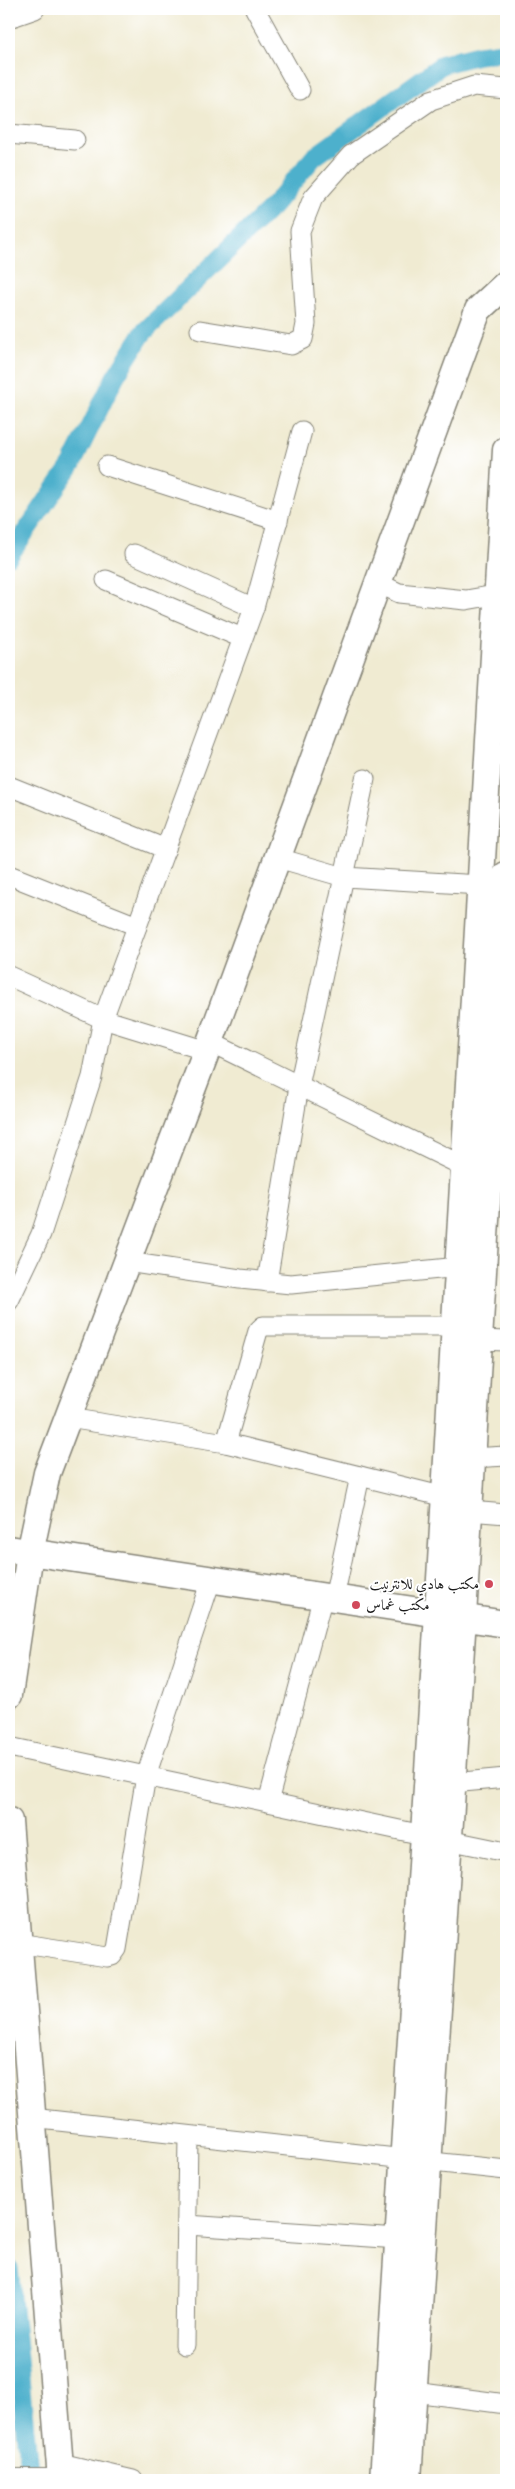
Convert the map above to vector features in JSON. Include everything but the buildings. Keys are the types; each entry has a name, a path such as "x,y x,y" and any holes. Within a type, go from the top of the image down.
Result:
{"street":[{"path":"9,18 35,9"},
{"path":"255,9 300,90"},
{"path":"200,330 291,345 303,339 306,324 300,231 313,198 351,155 431,100 474,86 506,89"},
{"path":"9,134 75,140"},
{"path":"9,1695 19,1551 209,1046 478,310 506,284"},
{"path":"9,1301 41,1234 92,1077 103,1019 254,608 302,431"},
{"path":"436,1837 452,1783 450,1615 445,1497 481,885 502,594 506,450"},
{"path":"107,466 278,521"},
{"path":"134,554 254,608"},
{"path":"106,580 242,638"},
{"path":"378,583 399,593 466,600 502,594"},
{"path":"266,1282 299,1086 365,779"},
{"path":"9,786 166,849"},
{"path":"278,858 344,877 481,885"},
{"path":"9,875 137,926"},
{"path":"408,2480 414,2392 416,2161 450,1615 469,1511 479,1340 498,1180 506,875"},
{"path":"9,976 103,1019 209,1046 299,1086 464,1167 498,1180"},
{"path":"127,1262 291,1284 458,1268"},
{"path":"226,1443 258,1331 263,1326 455,1326"},
{"path":"479,1340 506,1341"},
{"path":"68,1418 226,1443 445,1497"},
{"path":"472,1458 506,1456"},
{"path":"268,1802 328,1597 360,1476"},
{"path":"469,1511 506,1514"},
{"path":"19,1551 506,1624"},
{"path":"18,1943 112,1956 117,1949 146,1776 211,1580"},
{"path":"9,1748 506,1852"},
{"path":"452,1783 506,1778"},
{"path":"9,1821 59,2473 133,2480"},
{"path":"31,2118 506,2170"},
{"path":"185,2345 188,2136"},
{"path":"383,2480 399,2239 416,2161"},
{"path":"187,2225 399,2239"},
{"path":"414,2392 506,2404"}],"lane":[{"path":"10,2474 59,2473"}],"waterway":[{"path":"9,556 72,464 115,377 143,333 272,207 314,157 443,64 478,55 502,52"},
{"path":"9,2268 30,2480"}],"place":[{"name":"مكتب هادي للانترنيت","path":"489,1584"},
{"name":"مكتب غماس","path":"356,1605"}]}
